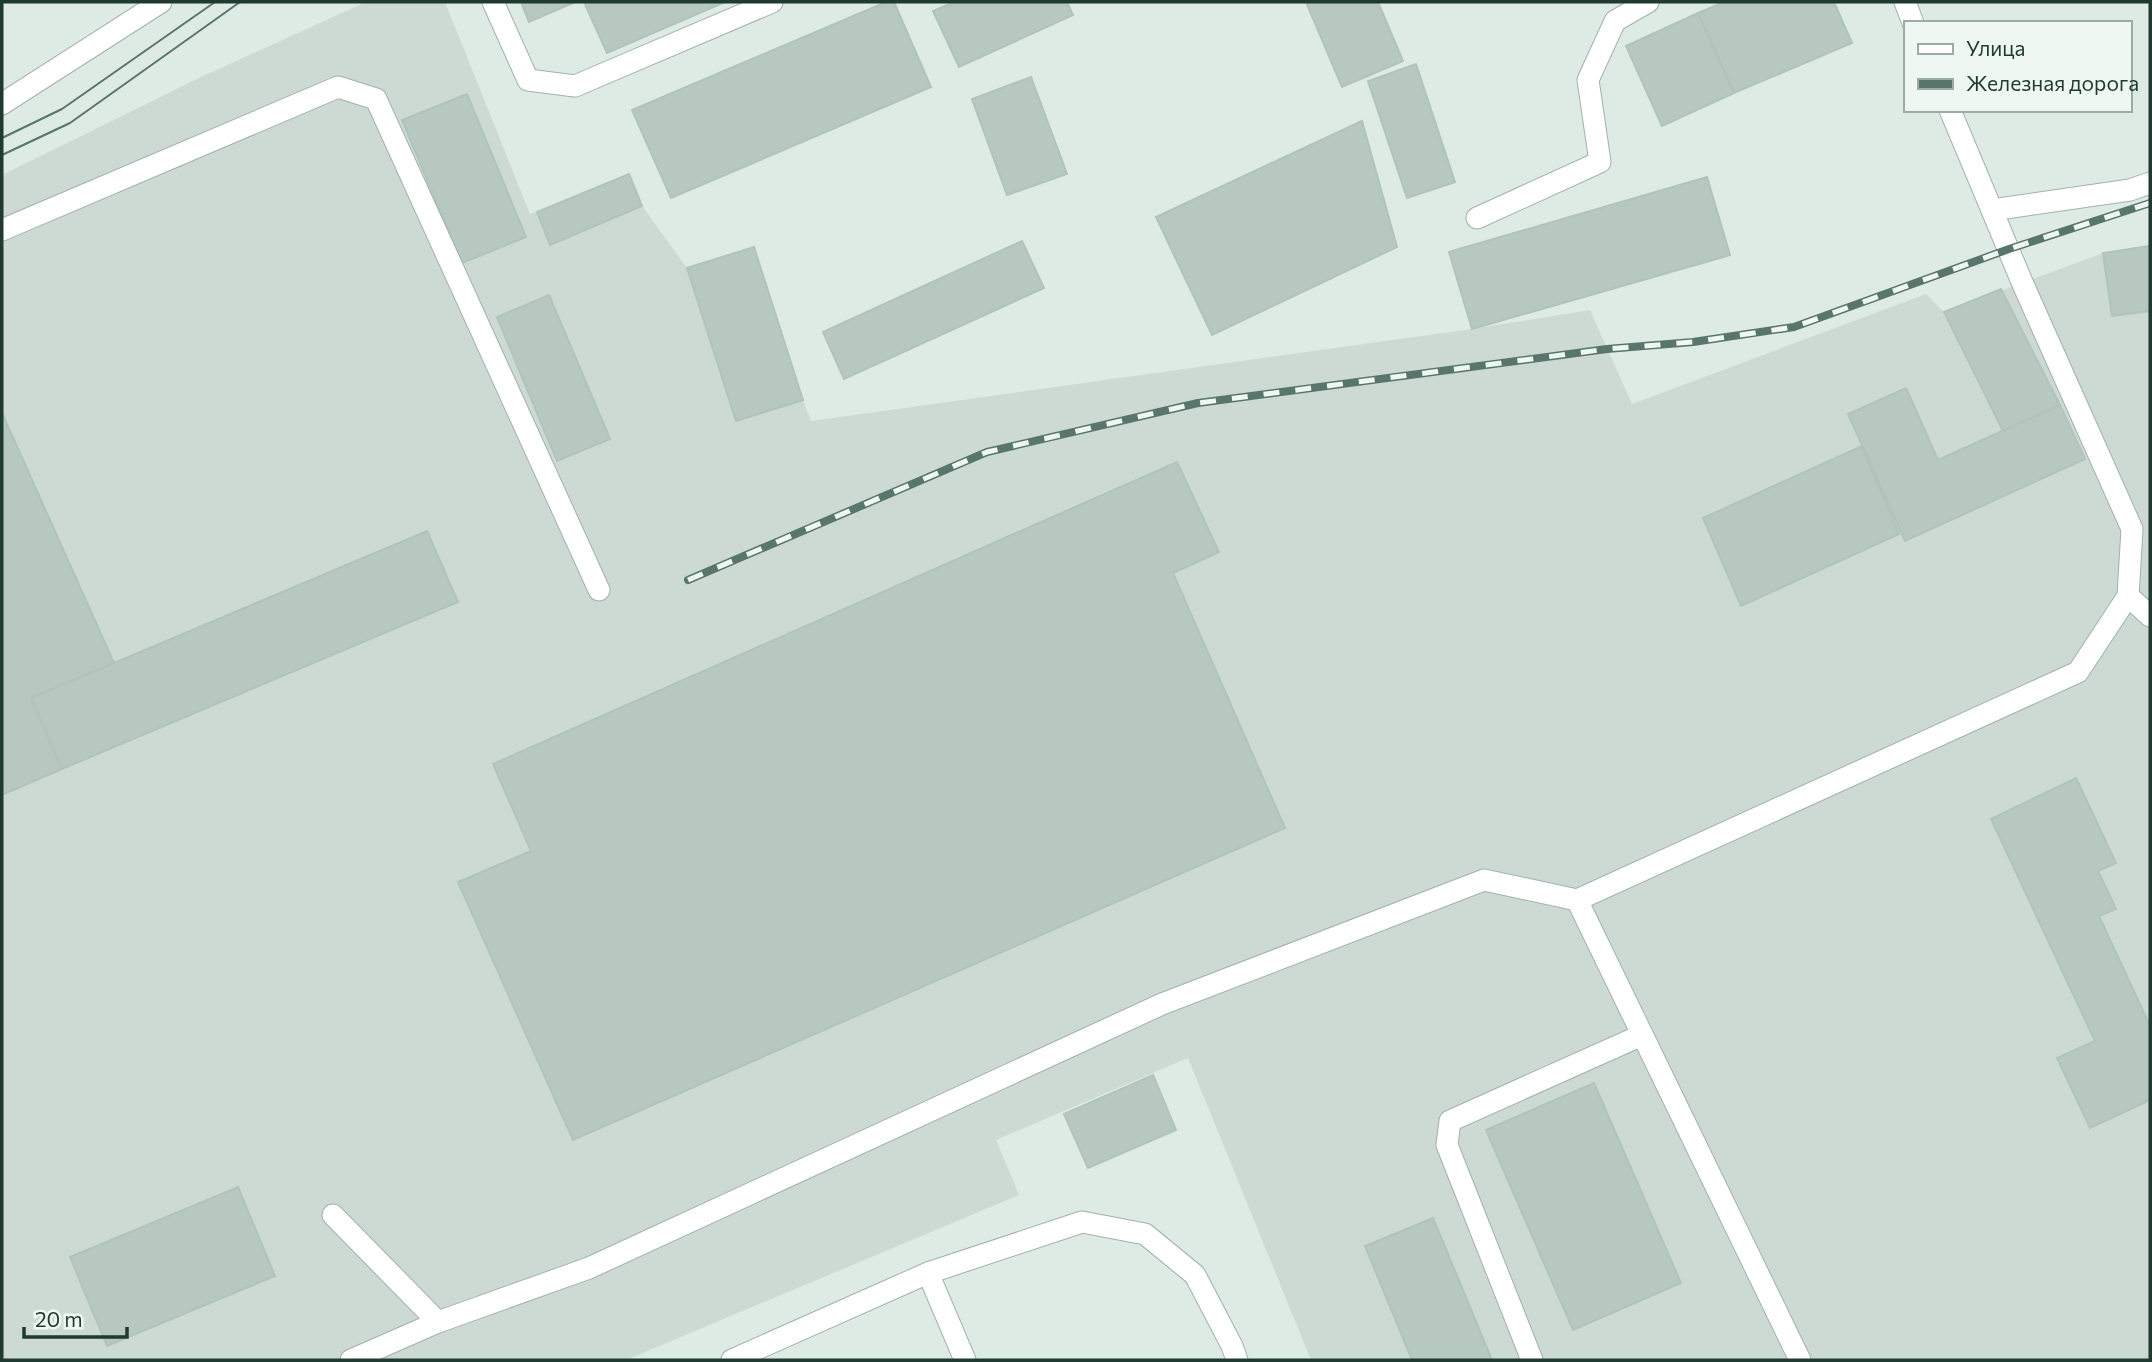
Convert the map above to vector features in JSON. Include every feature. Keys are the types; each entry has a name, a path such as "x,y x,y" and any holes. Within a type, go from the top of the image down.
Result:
{"street":[{"path":"2,104 161,2"},
{"path":"493,2 528,80 575,86 772,2"},
{"path":"1477,218 1600,163 1588,80 1615,21 1648,2"},
{"path":"1905,2 1912,21"},
{"path":"2,230 338,87 376,99 599,590"},
{"path":"351,1360 438,1322 589,1268 1162,1004 1484,880 1577,900 2078,672 2128,596 2132,529 1951,112"},
{"path":"1992,210 2130,190 2150,183"},
{"path":"2128,596 2150,616"},
{"path":"1577,900 1800,1360"},
{"path":"1532,1360 1447,1145 1450,1121 1642,1035"},
{"path":"332,1215 438,1322"},
{"path":"732,1360 928,1273 1082,1222 1145,1234 1195,1276 1237,1360"},
{"path":"928,1273 965,1360"}],"shaded area":[{"path":"366,2 445,2 530,214 629,174 642,206 687,268 754,247 811,421 1472,329 1590,310 1632,404 1926,294 1944,312 2103,253 2150,246 2150,1360 1311,1360 1188,1058 996,1140 1019,1195 626,1360 2,1360 2,175 201,77"}],"building":[{"path":"521,2 575,2 529,22"},
{"path":"584,2 725,2 607,53"},
{"path":"886,2 894,2 931,87 671,198 632,110"},
{"path":"954,2 1067,2 1073,15 959,67 933,11"},
{"path":"1306,2 1378,2 1403,61 1342,87"},
{"path":"1724,2 1834,2 1852,43 1734,93 1698,13"},
{"path":"1698,13 1734,93 1662,126 1626,46"},
{"path":"1416,64 1455,182 1407,198 1368,81"},
{"path":"1031,77 1067,174 1007,195 972,99"},
{"path":"467,94 526,237 462,263 402,120"},
{"path":"1362,121 1397,247 1212,335 1156,217"},
{"path":"629,174 642,206 550,245 537,212"},
{"path":"1707,177 1730,255 1472,329 1449,252"},
{"path":"1022,241 1044,288 844,379 823,332"},
{"path":"2150,246 2150,311 2112,316 2103,253"},
{"path":"754,247 803,400 736,421 687,268"},
{"path":"2001,289 2060,405 2003,431 1944,312"},
{"path":"549,295 610,439 557,461 497,317"},
{"path":"1906,388 1938,460 2060,405 2085,459 1905,541 1848,414"},
{"path":"2,413 114,663 31,698 62,769 2,795"},
{"path":"1862,446 1899,534 1741,606 1703,518"},
{"path":"1177,462 1219,552 1173,573 1285,828 573,1140 458,882 531,851 493,764"},
{"path":"427,531 458,602 62,769 31,698"},
{"path":"2076,778 2116,863 2098,871 2116,909 2099,916 2150,1026 2150,1100 2090,1128 2057,1058 2095,1041 1991,819"},
{"path":"1153,1075 1176,1130 1088,1168 1064,1114"},
{"path":"1594,1083 1681,1283 1573,1330 1486,1130"},
{"path":"238,1187 275,1276 107,1346 70,1257"},
{"path":"1433,1218 1492,1360 1412,1360 1365,1246"}],"tram line":[{"path":"2,138 62,109 215,2"},
{"path":"2,155 70,123 240,2"}],"railway":[{"path":"688,580 987,452 1198,403 1607,349 1693,342 1794,327 2009,249 2150,203"}]}
